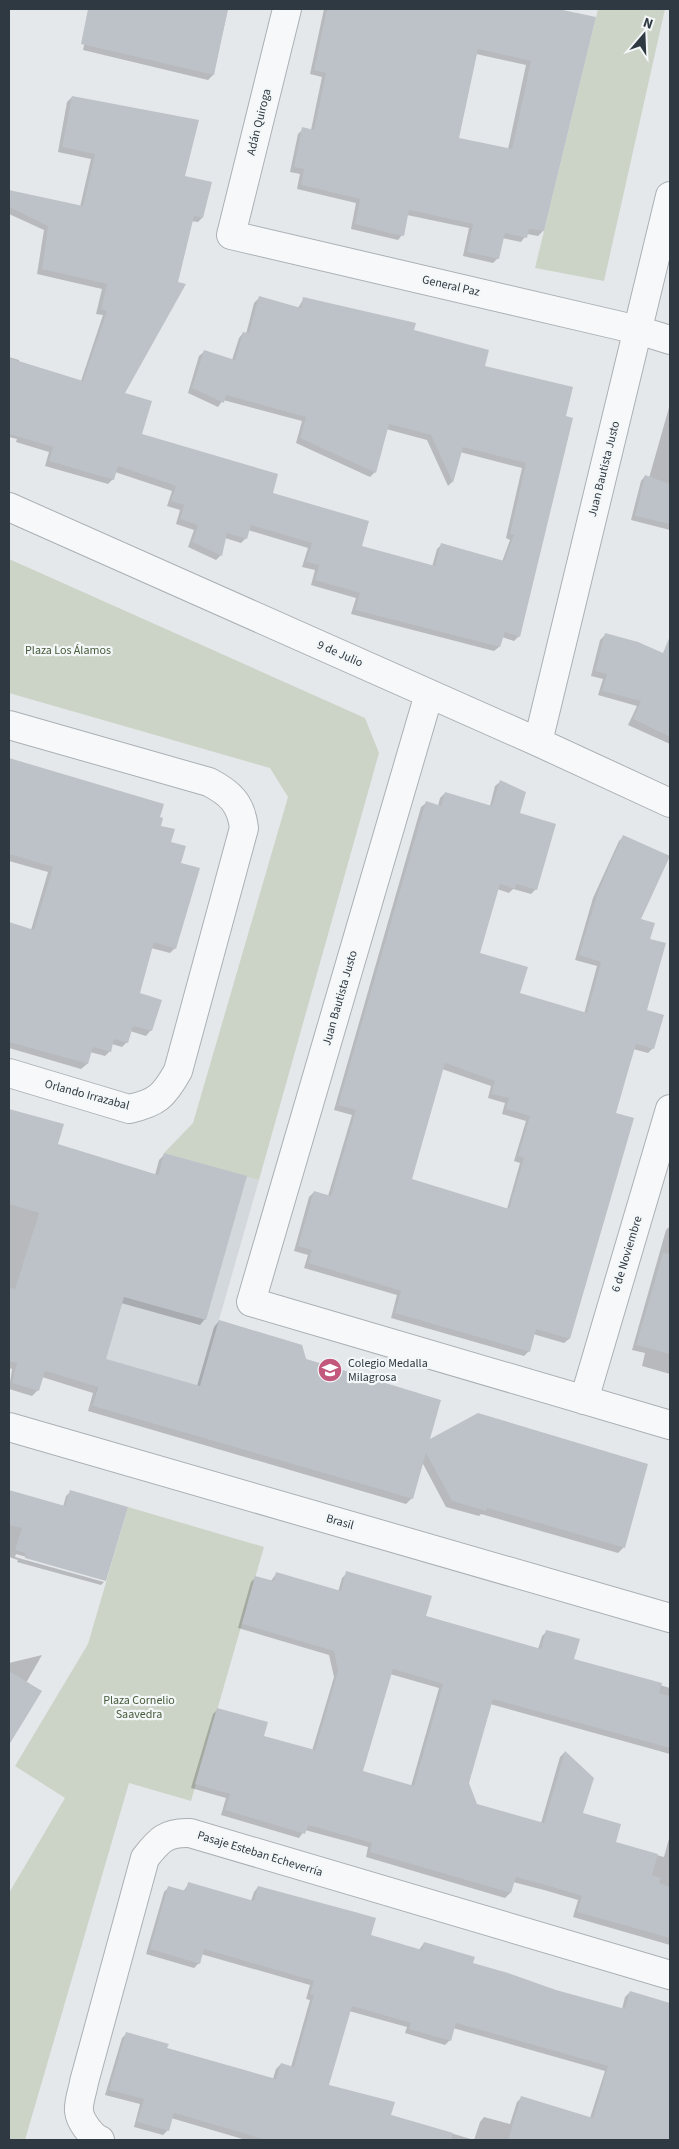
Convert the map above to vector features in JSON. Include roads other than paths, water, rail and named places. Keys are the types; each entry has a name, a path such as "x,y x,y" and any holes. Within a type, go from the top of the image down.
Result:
{"street":[{"name":"Adán Quiroga","path":"231,234 287,9"},
{"name":"Juan Bautista Justo","path":"538,742 670,196"},
{"name":"General Paz","path":"231,234 638,330 670,340"},
{"name":"9 de Julio","path":"9,507 538,742 670,803"},
{"name":"Juan Bautista Justo","path":"429,694 252,1302 584,1400"},
{"name":"Orlando Irrazabal","path":"9,725 209,782 225,790 238,802 244,828 178,1071 164,1095 146,1105 129,1109 9,1073"},
{"name":"6 de Noviembre","path":"584,1400 670,1109"},
{"path":"584,1400 670,1425"},
{"name":"Brasil","path":"9,1427 670,1618"},
{"name":"Pasaje Esteban Echeverría","path":"100,2140 85,2125 79,2110 84,2082 145,1858 158,1840 177,1833 190,1833 670,1975"}],"place":[{"name":"Colegio Medalla Milagrosa","path":"330,1370"}],"park label":[{"name":"Plaza Los Álamos","path":"68,650"},
{"name":"Plaza Cornelio Saavedra","path":"139,1707"}]}
